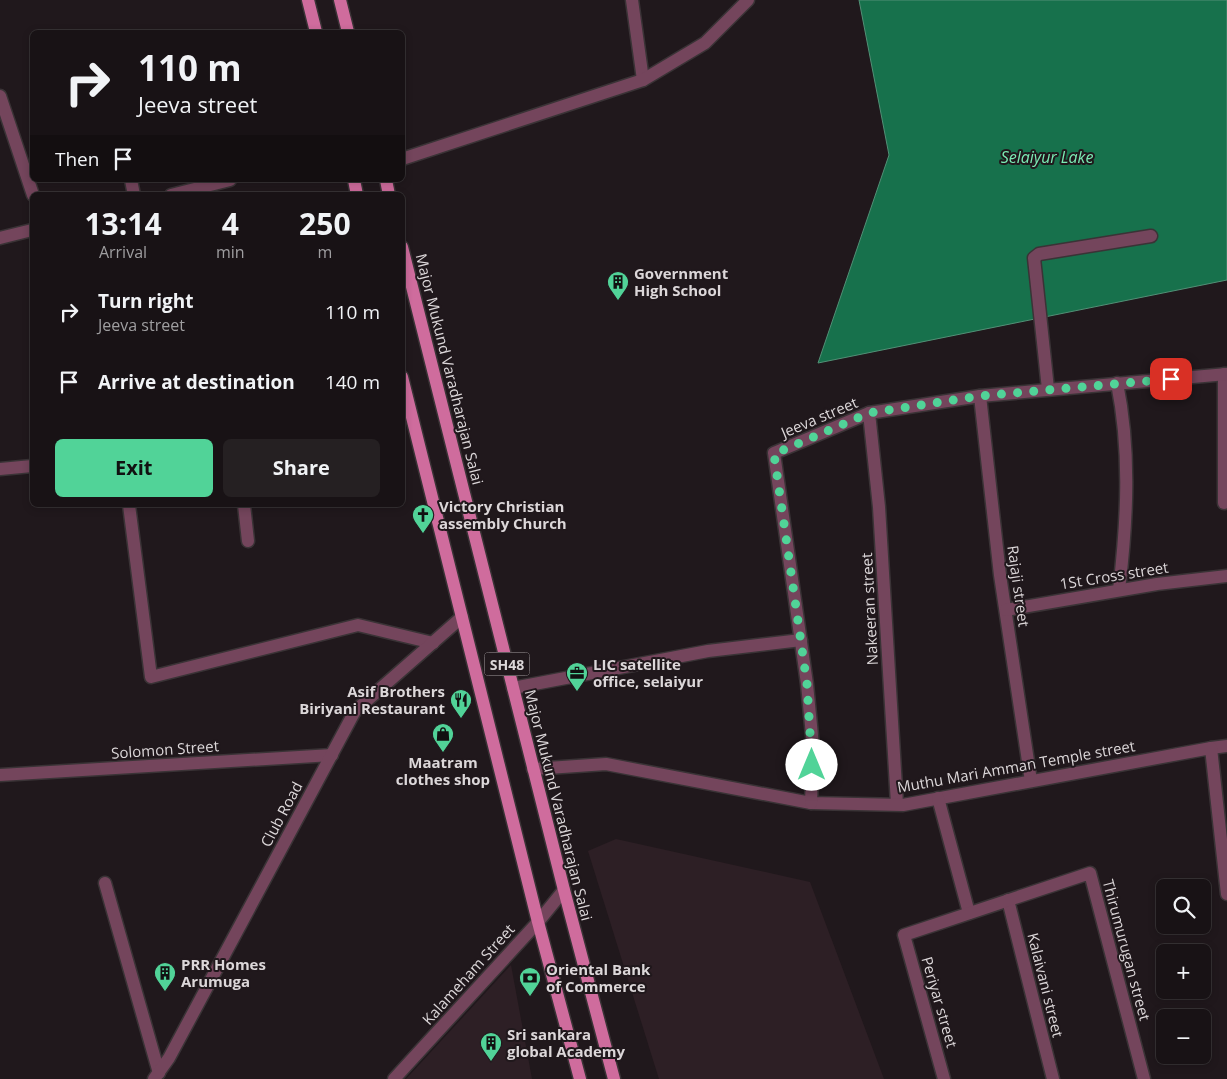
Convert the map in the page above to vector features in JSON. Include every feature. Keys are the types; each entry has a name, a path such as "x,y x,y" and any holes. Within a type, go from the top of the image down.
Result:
{"main road":[{"path":"308,0 316,30"},
{"path":"340,0 348,30"},
{"name":"Major Mukund Varadharajan Salai","path":"405,259 533,769 614,1079"},
{"name":"SH48","path":"405,389 538,922 580,1079"}],"street":[{"path":"632,0 643,80"},
{"path":"405,158 643,80 705,43 748,0"},
{"path":"0,96 32,192"},
{"path":"183,192 222,182"},
{"path":"0,238 30,230"},
{"path":"1048,390 1034,258 1039,254 1151,236"},
{"path":"1224,504 1226,374"},
{"name":"Jeeva street","path":"812,803 813,746 801,640 774,454 869,413 980,396 1226,374"},
{"path":"1117,383 1126,446 1127,522 1120,590"},
{"name":"Rajaji street","path":"980,396 1006,610 1031,781"},
{"name":"Nakeeran street","path":"869,413 879,506 897,804"},
{"path":"0,468 30,466"},
{"path":"129,507 151,677 358,625 432,643"},
{"path":"244,507 248,541"},
{"name":"1St Cross street","path":"1006,610 1120,590 1227,576"},
{"name":"Club Road","path":"156,1076 169,1058 355,711 462,618"},
{"path":"513,688 708,652 801,640"},
{"name":"Muthu Mari Amman Temple street","path":"533,769 606,764 812,803 897,804 1227,746"},
{"path":"1211,748 1227,894"},
{"name":"Solomon Street","path":"0,776 332,755"},
{"path":"938,798 969,913"},
{"name":"Thirumurugan street","path":"904,934 1090,873 1144,1079"},
{"path":"105,883 156,1076"},
{"name":"Kalameham Street","path":"394,1079 538,922 564,890"},
{"name":"Kalaivani street","path":"1008,900 1053,1079"},
{"name":"Periyar street","path":"904,934 944,1079"}],"shaded area":[{"path":"616,839 810,882 884,1079 659,1079 588,851"},
{"path":"511,965 532,1079 406,1079"}],"water":[{"name":"Selaiyur Lake","path":"859,0 1227,0 1227,280 818,363 889,155"}],"place":[{"name":"Government High School","path":"618,301"},
{"name":"Victory Christian assembly Church","path":"423,534"},
{"name":"LIC satellite office, selaiyur","path":"577,692"},
{"name":"Asif Brothers Biriyani Restaurant","path":"461,719"},
{"name":"Maatram clothes shop","path":"443,753"},
{"name":"PRR Homes Arumuga","path":"165,992"},
{"name":"Oriental Bank of Commerce","path":"530,997"},
{"name":"Sri sankara global Academy","path":"491,1062"}],"route":[{"path":"812,765 813,746 807,684 774,454 869,413 980,396 1171,379"}]}
